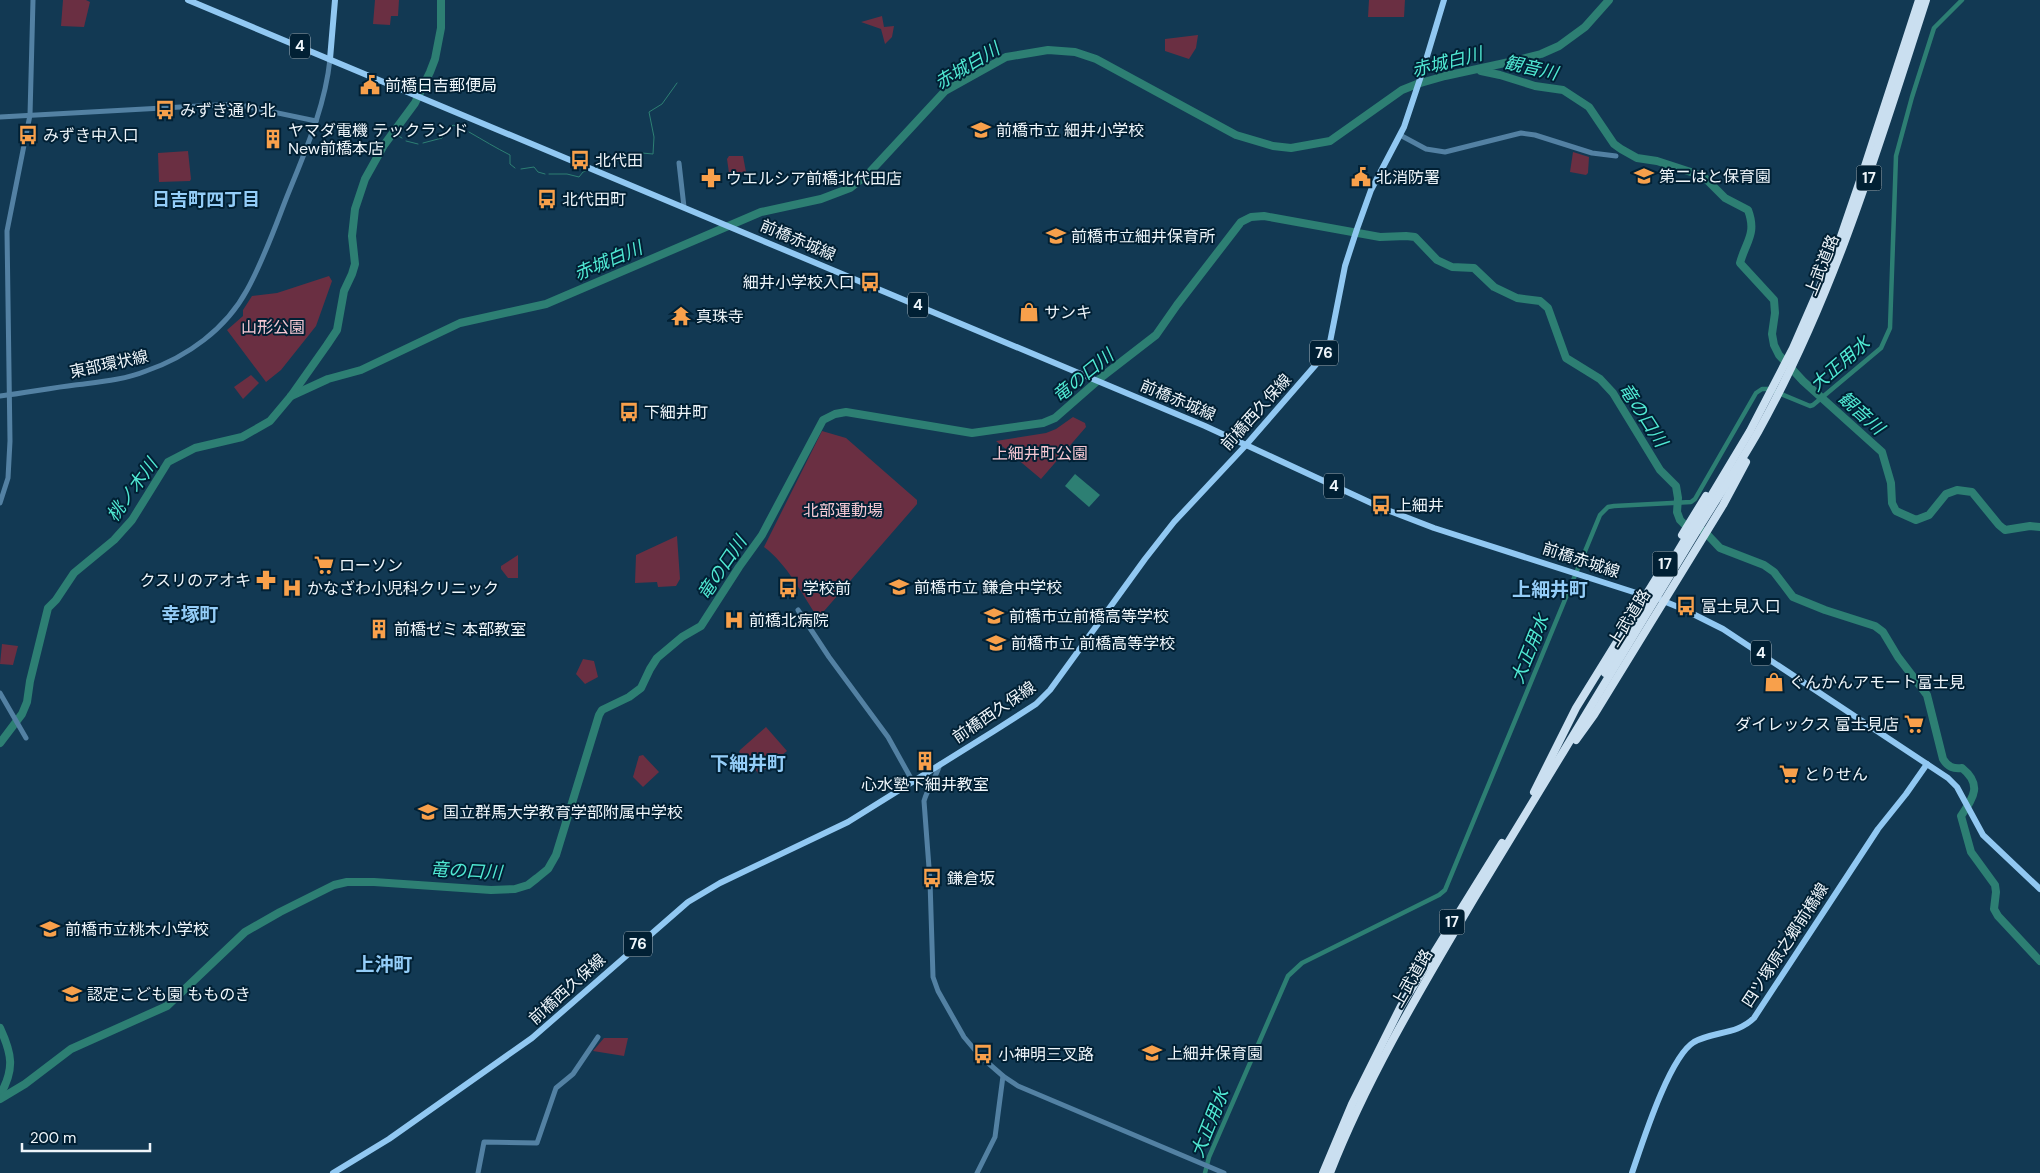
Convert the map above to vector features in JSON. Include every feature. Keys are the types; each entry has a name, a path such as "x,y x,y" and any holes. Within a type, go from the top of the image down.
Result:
{"highway":[{"name":"上武道路","path":"1796,350 1838,245 1919,0"},
{"name":"上武道路","path":"1330,1173 1382,1058 1422,986 1661,586 1698,518 1755,430 1776,391 1825,294 1857,212 1926,0"},
{"name":"17","path":"1535,794 1576,708 1644,596 1691,531 1755,430"},
{"name":"17","path":"1535,794 1594,715 1664,601 1736,481 1755,430"},
{"name":"上武道路","path":"1323,1173 1352,1104 1401,1006 1535,794"}],"main road":[{"name":"4","path":"188,0 684,207"},
{"path":"330,59 335,0"},
{"name":"前橋西久保線","path":"333,1173 389,1139 532,1038 688,902 720,883 832,830 913,782 1036,704 1050,690 1144,559 1174,522 1246,445 1319,362 1326,350 1332,335 1345,266 1354,237 1371,190 1400,135 1422,74 1444,0"},
{"name":"前橋赤城線","path":"684,207 1094,379 1246,445 1382,508 1434,528 1664,601 1730,632 1954,783 1983,835 2040,889"},
{"name":"四ツ塚原之郷前橋線","path":"1632,1173 1654,1110 1684,1051 1694,1042 1737,1030 1754,1018 1878,829 1927,764"}],"street":[{"path":"0,503 8,478 10,441 7,342 7,231 30,115 33,0"},
{"name":"東部環状線","path":"0,396 104,381 144,372 196,346 219,326 234,310 247,291 261,262 316,121 330,59"},
{"path":"0,117 234,104 316,121"},
{"path":"1400,135 1426,149 1445,152 1521,133 1535,135 1592,153 1616,156"},
{"path":"679,163 684,207"},
{"path":"0,342 7,342"},
{"path":"798,610 829,657 888,737 913,782"},
{"path":"0,693 26,738"},
{"path":"940,764 936,778 924,800 930,881 933,977 938,991 964,1037 980,1056 1018,1086 1224,1173"},
{"path":"480,1172 484,1142 537,1143 556,1088 573,1074 598,1037"},
{"path":"977,1173 995,1137 1003,1076"}],"green space":[{"path":"63,0 86,0 90,2 84,27 61,26"},
{"path":"375,0 399,0 398,16 391,16 390,25 373,24"},
{"path":"1369,0 1405,0 1404,17 1368,17"},
{"path":"882,16 884,27 894,26 892,37 885,44 881,29 861,22"},
{"path":"1198,35 1196,48 1189,59 1165,51 1165,39"},
{"path":"188,151 190,181 159,182 158,153"},
{"path":"1573,152 1589,157 1588,173 1586,175 1570,172"},
{"path":"729,156 743,156 746,172 729,173 727,159"},
{"name":"山形公園","path":"329,276 332,281 316,326 281,370 266,382 227,330 243,316 243,310 252,296 277,293"},
{"path":"251,375 259,383 243,399 234,387"},
{"name":"上細井町公園","path":"1073,417 1085,423 1086,427 1041,479 996,441 1046,433 1056,429"},
{"name":"北部運動場","path":"822,431 846,438 917,500 917,504 818,618 787,571 764,547"},
{"path":"677,536 680,579 676,586 658,587 657,582 635,583 636,555"},
{"path":"518,555 518,578 508,578 501,569 501,566"},
{"path":"2,644 18,646 13,665 0,664"},
{"path":"583,659 594,661 598,677 585,684 576,674"},
{"path":"766,727 787,751 759,774 739,752"},
{"path":"643,755 659,772 643,787 633,777 639,756"},
{"path":"604,1038 628,1038 624,1056 593,1051"}],"shaded area":[{"path":"1075,474 1100,495 1089,507 1065,486"}],"waterway":[{"name":"桃ノ木川","path":"0,743 22,714 27,702 30,681 48,608 56,600 74,573 114,540 132,520 168,462 195,448 242,437 270,421 291,396 337,330 344,291 355,264 352,236 355,209 365,179 384,145 415,103 430,72 435,59 441,28 441,0"},
{"name":"赤城白川","path":"291,396 328,379 361,370 460,323 546,304 761,212 821,199 850,188 869,173 945,91 1006,57 1048,50 1075,52 1096,59 1236,135 1273,146 1291,148 1330,141 1402,90 1417,84 1541,54 1559,46 1585,27 1609,0"},
{"name":"大正用水","path":"1205,1173 1209,1157 1288,976 1302,963 1439,895 1445,890 1600,515 1608,507 1614,506 1691,502 1695,499 1756,393 1762,389 1769,389 1810,406 1813,405 1881,348 1890,328 1896,156 1934,28 1962,0"},
{"name":"観音川","path":"1481,71 1535,86 1563,90 1589,107 1614,144 1621,149 1637,158 1657,161 1703,176 1725,198 1748,210 1751,232 1740,263 1774,300 1775,313 1772,334 1774,345 1779,355 1803,381 1882,452 1891,483 1892,503 1896,511 1916,520 1929,515 1946,494 1957,490 1972,492 2005,530 2030,526 2040,527"},
{"path":"615,162 642,153 653,154 654,137 649,112 662,104 677,83"},
{"path":"423,143 442,138 453,125 465,130"},
{"path":"469,132 510,155 510,164 515,168"},
{"path":"393,133 402,138"},
{"path":"406,141 418,144"},
{"path":"597,167 603,164"},
{"path":"521,169 534,167 538,172 545,174"},
{"path":"549,174 567,174 579,177 588,170"},
{"name":"竜の口川","path":"0,1099 25,1084 71,1049 167,1006 245,932 334,885 347,882 374,882 491,890 515,889 528,885 548,869 556,855 602,710 629,697 641,688 657,658 682,637 701,626 762,535 823,420 835,414 846,412 972,433 1043,423 1055,418 1103,376 1156,335 1241,222 1251,217 1264,216 1380,237 1415,237 1437,260 1452,267 1474,268 1494,287 1517,298 1540,301 1548,308 1566,358 1600,379 1613,393 1660,470 1676,486 1678,498 1677,512 1680,520 1685,525 1704,531 1720,548 1764,565 1774,572 1793,597 1825,610 1875,626 1883,632 1898,657 1927,695 1943,759 1951,767 1962,768 1972,780 1974,792 1961,816 1971,852 1995,885 1994,909 1998,916 2040,961"},
{"name":"桃ノ木川","path":"0,1028 7,1046 10,1062 8,1077 0,1095"}],"place":[{"name":"前橋日吉郵便局","path":"370,85"},
{"name":"みずき通り北","path":"165,110"},
{"name":"前橋市立 細井小学校","path":"981,130"},
{"name":"みずき中入口","path":"28,135"},
{"name":"ヤマダ電機 テックランド New前橋本店","path":"273,139"},
{"name":"北代田","path":"580,160"},
{"name":"第二はと保育園","path":"1644,176"},
{"name":"北消防署","path":"1361,177"},
{"name":"ウエルシア前橋北代田店","path":"711,178"},
{"name":"北代田町","path":"547,199"},
{"name":"前橋市立細井保育所","path":"1056,236"},
{"name":"細井小学校入口","path":"870,282"},
{"name":"サンキ","path":"1029,312"},
{"name":"真珠寺","path":"681,316"},
{"name":"下細井町","path":"629,412"},
{"name":"上細井","path":"1381,505"},
{"name":"ローソン","path":"324,565"},
{"name":"クスリのアオキ","path":"266,580"},
{"name":"前橋市立 鎌倉中学校","path":"899,587"},
{"name":"かなざわ小児科クリニック","path":"292,588"},
{"name":"学校前","path":"788,588"},
{"name":"富士見入口","path":"1686,606"},
{"name":"前橋市立前橋高等学校","path":"994,616"},
{"name":"前橋北病院","path":"734,620"},
{"name":"前橋ゼミ 本部教室","path":"379,629"},
{"name":"前橋市立 前橋高等学校","path":"996,643"},
{"name":"ぐんかんアモート富士見","path":"1774,682"},
{"name":"ダイレックス 富士見店","path":"1914,724"},
{"name":"心水塾下細井教室","path":"925,761"},
{"name":"とりせん","path":"1789,774"},
{"name":"国立群馬大学教育学部附属中学校","path":"428,812"},
{"name":"鎌倉坂","path":"932,878"},
{"name":"前橋市立桃木小学校","path":"50,929"},
{"name":"認定こども園 もものき","path":"72,994"},
{"name":"上細井保育園","path":"1152,1053"},
{"name":"小神明三叉路","path":"983,1054"}],"district":[{"name":"日吉町四丁目","path":"206,200"},
{"name":"上細井町","path":"1550,589"},
{"name":"幸塚町","path":"190,614"},
{"name":"下細井町","path":"748,763"},
{"name":"上沖町","path":"384,964"}]}
